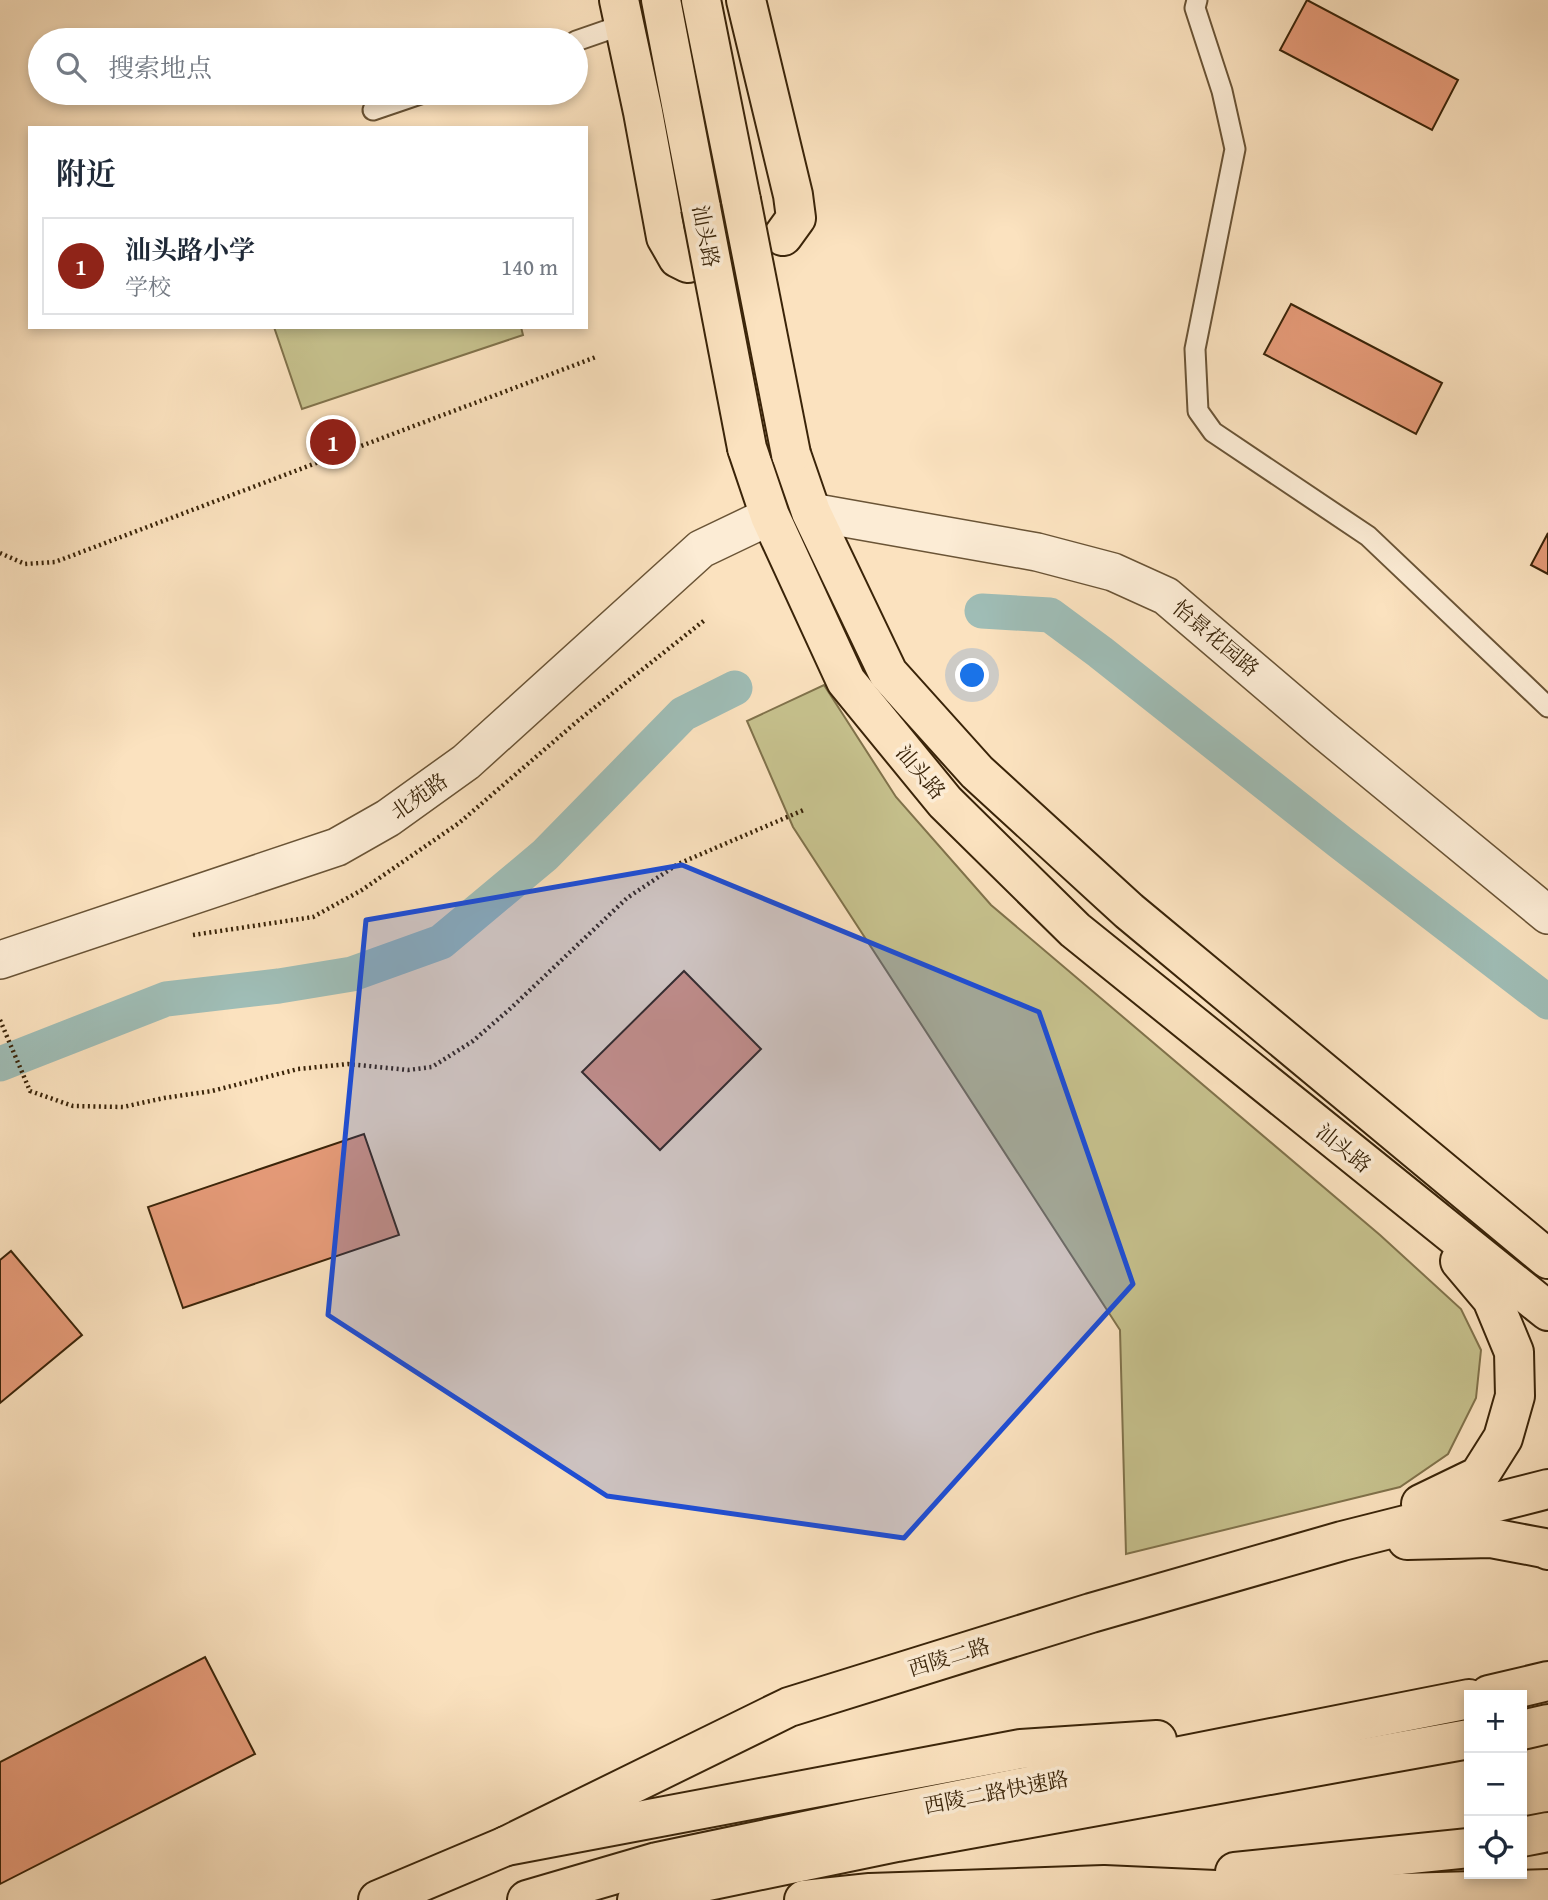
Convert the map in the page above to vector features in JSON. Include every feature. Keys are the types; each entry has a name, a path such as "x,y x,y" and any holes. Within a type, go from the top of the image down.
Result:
{"main road":[{"name":"汕头路","path":"661,0 747,448 770,516 846,681 945,802 1075,930 1548,1311"},
{"name":"汕头路","path":"701,0 791,454 811,512 888,673 977,772 1129,911 1548,1259"},
{"path":"746,0 793,195 796,218 783,236"},
{"path":"622,12 666,237 678,258 688,263"},
{"path":"1342,1541 1479,1476 1503,1438 1515,1396 1514,1352 1492,1299 1409,1200"},
{"name":"西陵二路","path":"378,1900 506,1846 789,1706 1342,1541 1548,1489"},
{"path":"1342,1541 1491,1538 1548,1550"},
{"name":"西陵二路快速路","path":"527,1900 657,1862 1464,1700"},
{"path":"506,1846 1021,1749 1310,1731"},
{"name":"西陵二路快速路","path":"638,1900 669,1889 897,1842 1464,1740"},
{"path":"1527,1836 1548,1832"},
{"path":"804,1900 870,1893 1104,1885 1464,1849"},
{"path":"1104,1885 1331,1895 1548,1889"}],"street":[{"name":"怡景花园路","path":"811,512 1037,552 1113,572 1166,596 1323,730 1548,915"},
{"name":"北苑路","path":"0,960 337,847 368,830 466,762 701,549 770,516"}],"lane":[{"path":"1197,0 1195,8 1222,91 1235,149 1195,349 1198,411 1213,432 1368,536 1548,708"},
{"path":"588,33 622,12"},
{"path":"373,110 388,105"}],"path":[{"path":"0,553 25,564 55,562 596,357"},
{"path":"0,1020 30,1091 73,1105 123,1107 212,1091 298,1069 348,1064 408,1070 432,1067 473,1041 627,898 678,864 806,809"}],"highlighted area":[{"path":"682,865 1039,1012 1133,1284 904,1538 607,1496 328,1315 366,920"}],"shaded area":[{"path":"275,329 522,329 523,335 302,409"},
{"path":"824,685 896,797 991,905 1380,1235 1461,1309 1481,1350 1476,1398 1448,1454 1400,1487 1126,1554 1120,1330 793,827 747,721"}],"building":[{"path":"1307,0 1458,80 1432,130 1280,50"},
{"path":"1291,304 1442,383 1416,434 1264,354"},
{"path":"1548,533 1548,574 1531,565"},
{"path":"684,971 761,1049 660,1150 582,1072"},
{"path":"364,1134 399,1235 183,1308 148,1207"},
{"path":"11,1251 82,1335 0,1403 0,1260"},
{"path":"205,1657 255,1754 0,1884 0,1762"}],"waterway":[{"path":"982,611 1050,615 1548,1002"},
{"path":"0,1064 166,999 279,986 352,974 441,942 545,855 683,714 735,688"}],"place":[{"name":"汕头路小学","path":"333,442"}]}
